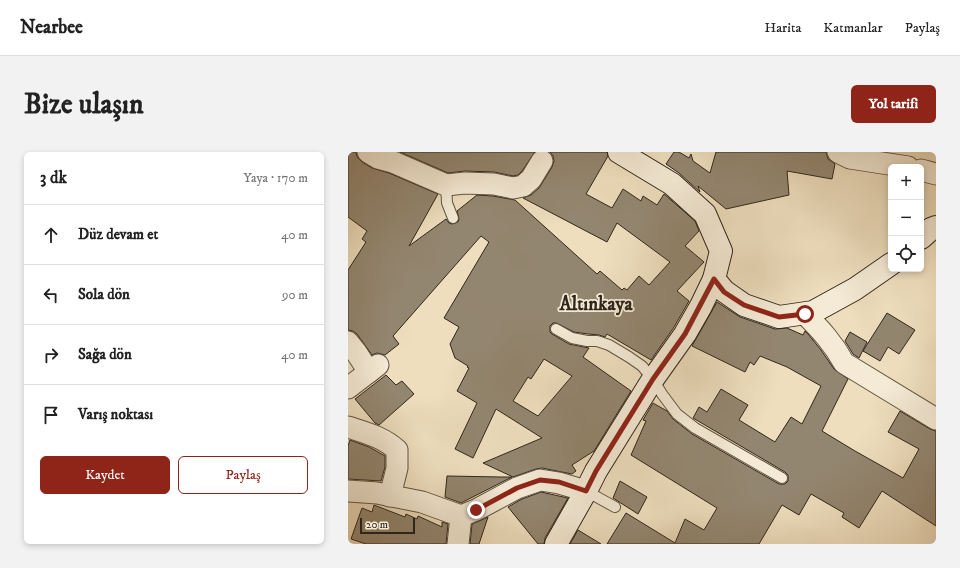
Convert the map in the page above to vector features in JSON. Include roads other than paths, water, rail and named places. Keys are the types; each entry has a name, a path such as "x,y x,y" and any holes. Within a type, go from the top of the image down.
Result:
{"street":[{"path":"368,152 378,158 393,162 446,185 465,183 494,184 513,188 523,186 531,179 542,161"},
{"path":"556,544 596,471 653,379 685,334 714,279 721,251 704,214 672,184 619,152"},
{"path":"838,152 850,158 889,164"},
{"path":"908,164 910,152"},
{"path":"924,171 936,174"},
{"path":"923,236 931,229 936,227"},
{"path":"714,279 724,292 744,305 779,317 813,312 855,289 888,266"},
{"path":"805,314 824,334 844,363 936,419"},
{"path":"348,342 356,352 374,368 348,388"},
{"path":"348,427 374,435 390,444 397,450 397,468 390,496"},
{"path":"348,491 390,496 422,502 461,516 476,510 517,488 540,480 559,482 586,491"},
{"path":"458,544 461,516"}],"lane":[{"path":"446,185 446,203 453,218"},
{"path":"556,329 572,338 586,341 597,341 609,345 642,366 653,379 677,414 695,428 782,478"},
{"path":"586,491 616,507"}],"district":[{"name":"Altınkaya","path":"596,304"}]}
